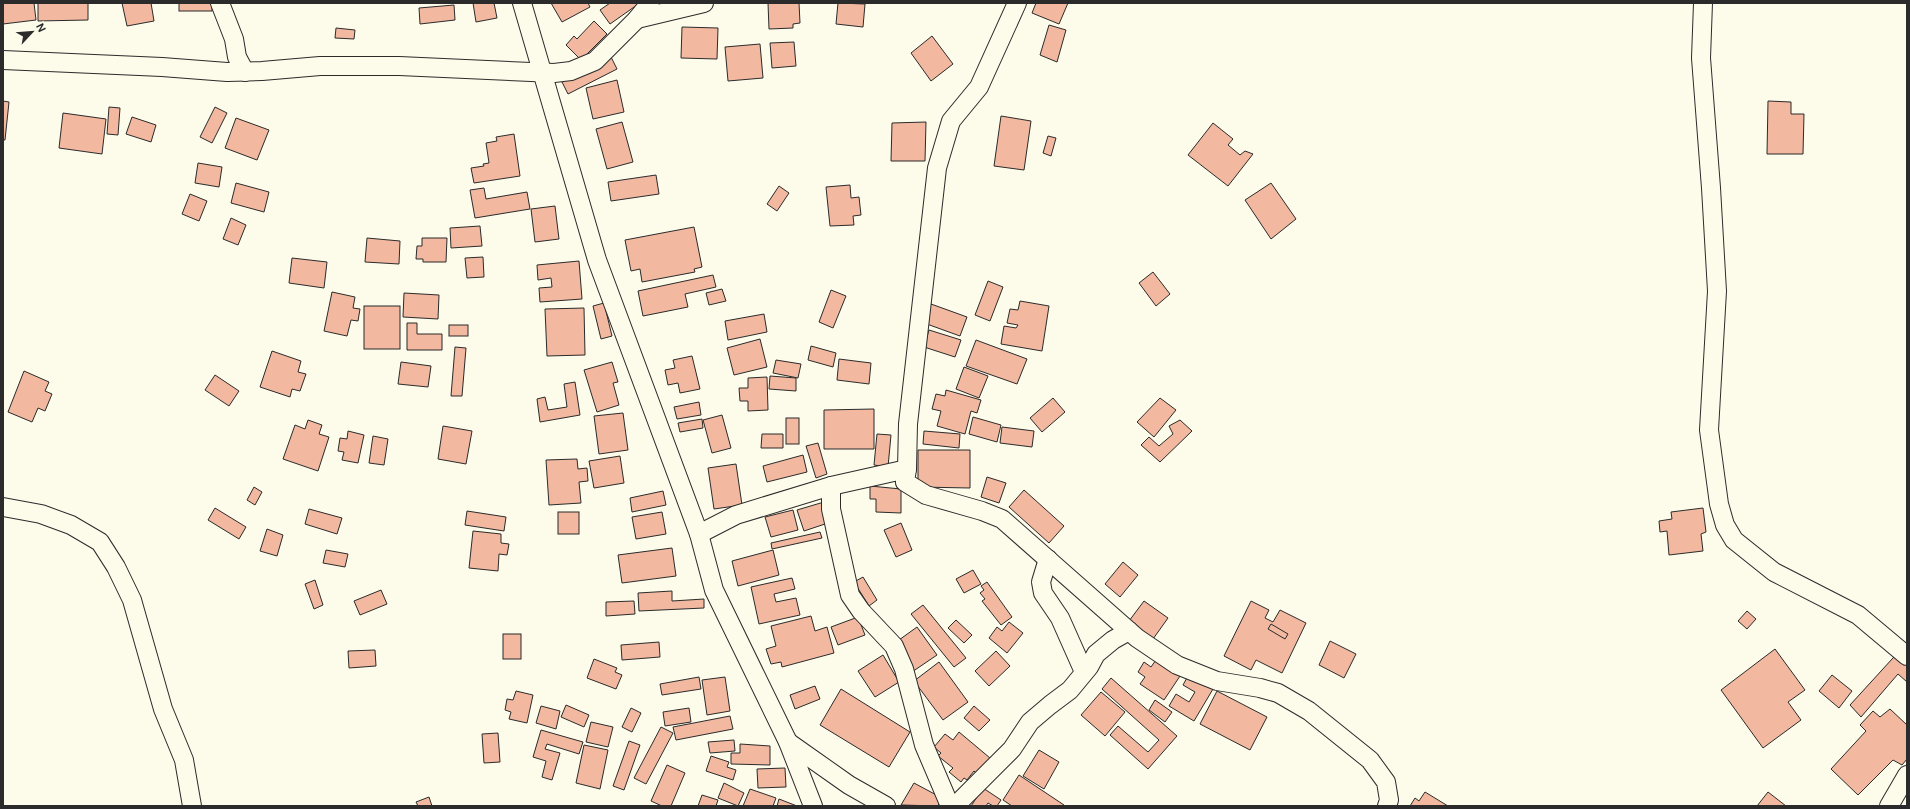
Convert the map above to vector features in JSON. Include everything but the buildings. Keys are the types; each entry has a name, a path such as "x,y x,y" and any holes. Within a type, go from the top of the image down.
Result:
{"street":[{"path":"220,3 234,39 237,57 245,72"},
{"path":"522,3 597,260 699,534 714,590 788,742 813,806"},
{"path":"3,60 245,72 320,66 399,66 543,74 571,71 594,61 637,19 650,3"},
{"path":"637,19 704,3"},
{"path":"1017,3 979,87 951,121 937,168 908,424 907,469 905,482 926,495 982,511 1002,519 1129,631 1177,665 1217,681 1260,688 1278,693 1309,710 1370,760 1386,782 1389,800 1387,806"},
{"path":"1703,3 1701,58 1711,188 1716,291 1709,430 1719,504 1725,525 1734,540 1774,572 1858,615 1907,656"},
{"path":"699,534 736,515 831,486 907,469"},
{"path":"831,486 831,509 850,595 861,611 894,646 904,669 924,745 950,806"},
{"path":"3,507 41,514 71,525 100,542 116,567 132,600 163,709 184,760 192,806"},
{"path":"1048,559 1041,582 1043,593 1060,618 1084,672"},
{"path":"955,806 1012,748 1030,722 1070,690 1096,654 1113,640 1129,631"},
{"path":"788,742 850,785 886,806"},
{"path":"1889,806 1907,775"}]}
